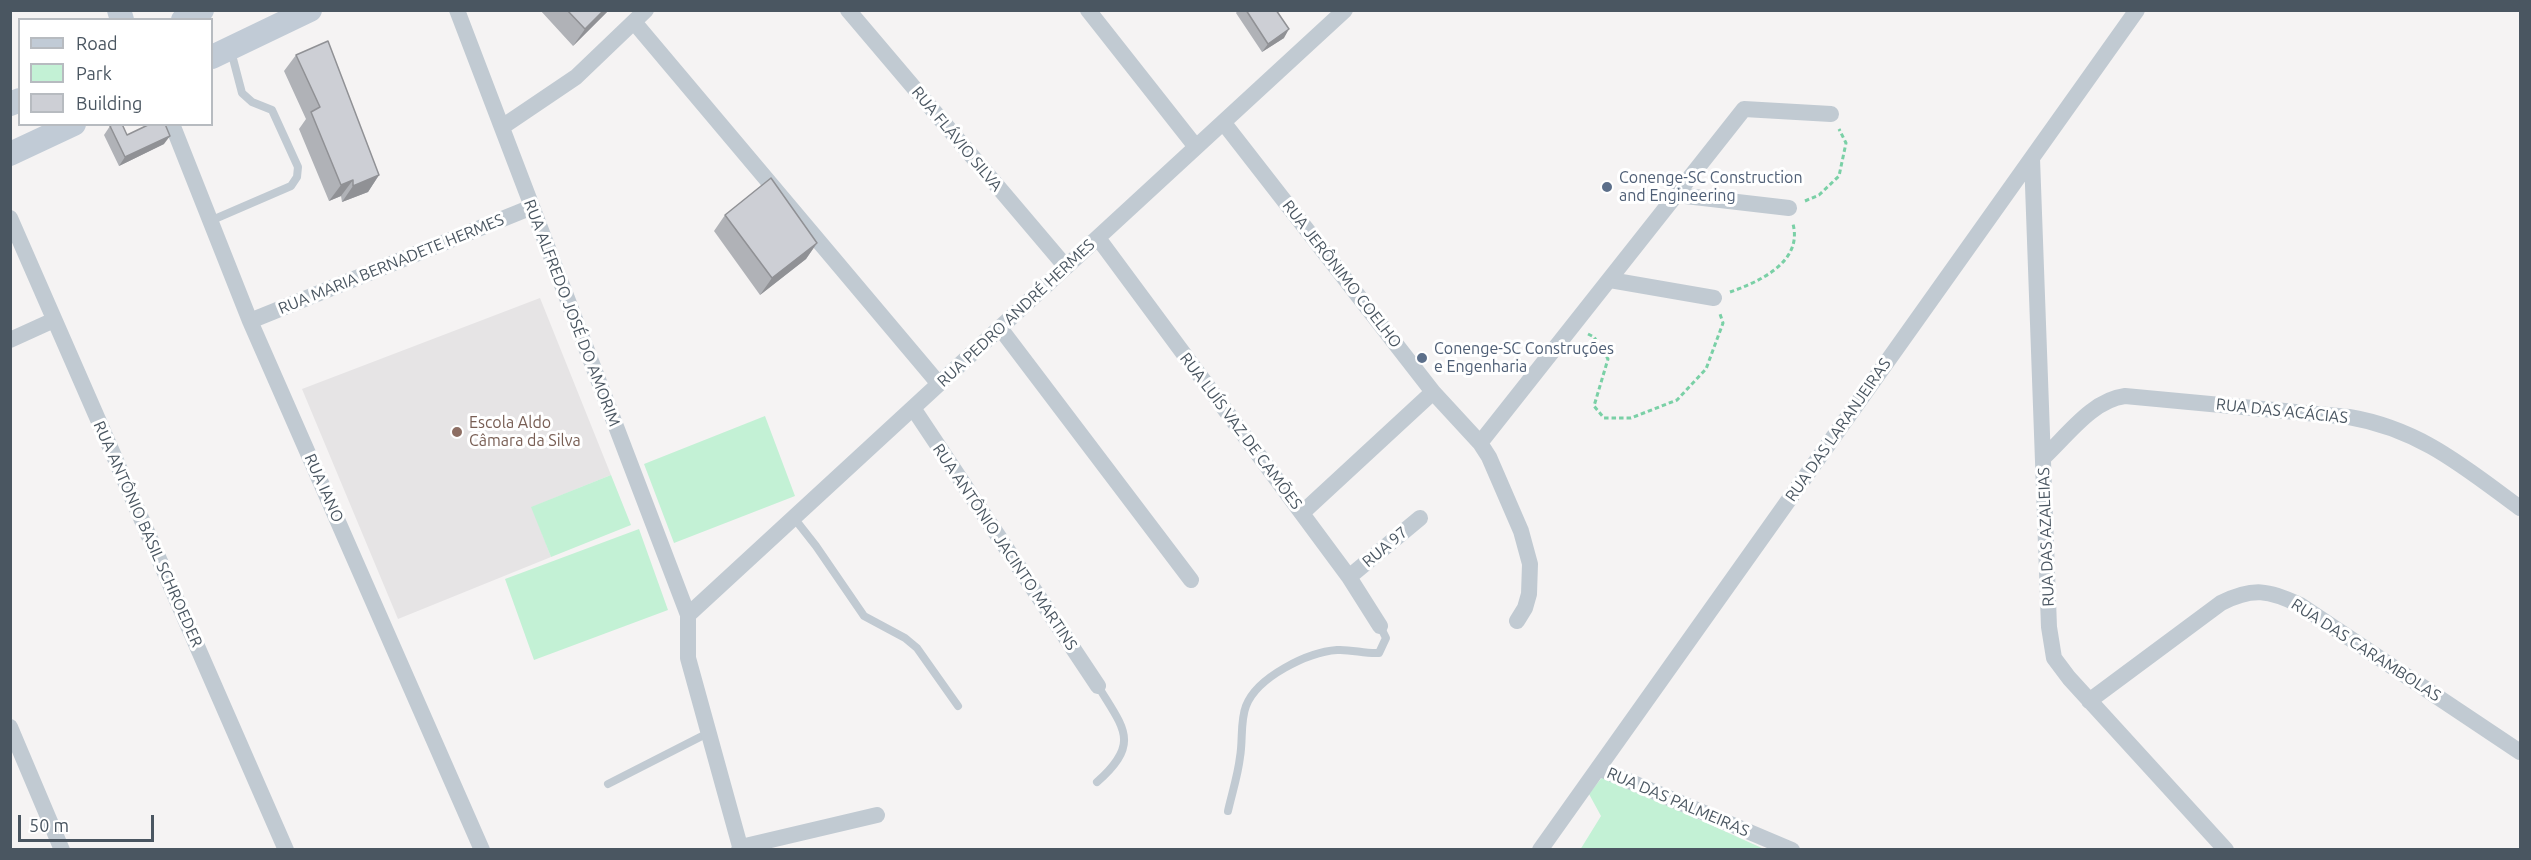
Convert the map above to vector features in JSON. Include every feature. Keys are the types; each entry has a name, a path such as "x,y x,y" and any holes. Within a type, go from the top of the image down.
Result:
{"main road":[{"path":"187,18 201,10"},
{"path":"221,52 310,10"},
{"path":"10,154 71,126"}],"street":[{"name":"RUA ALFREDO JOSÉ DO AMORIM","path":"457,10 688,615"},
{"path":"501,127 561,89 646,10"},
{"name":"RUA FLÁVIO SILVA","path":"848,10 1066,267"},
{"path":"1088,10 1196,147"},
{"name":"RUA PEDRO ANDRÉ HERMES","path":"688,615 1345,10"},
{"name":"RUA DAS LARANJEIRAS","path":"1540,849 2137,10"},
{"path":"634,22 939,384"},
{"path":"1480,443 1744,109 1831,114"},
{"name":"RUA JERÔNIMO COELHO","path":"1223,122 1433,392 1480,443 1489,457 1521,531 1530,564 1529,594 1525,608 1517,621"},
{"name":"RUA IANO","path":"173,126 250,321 482,849"},
{"name":"RUA DAS AZALEIAS","path":"2032,158 2049,627 2054,658 2089,702 2226,849"},
{"path":"1677,195 1789,208"},
{"name":"RUA MARIA BERNADETE HERMES","path":"250,321 532,207"},
{"name":"RUA ANTÔNIO BASIL SCHROEDER","path":"10,219 286,849"},
{"name":"RUA LUÍS VAZ DE CAMÕES","path":"1098,238 1349,577 1380,626"},
{"path":"1610,280 1714,298"},
{"path":"10,340 54,320"},
{"path":"1000,328 1191,580"},
{"path":"1302,513 1433,392"},
{"name":"RUA DAS ACÁCIAS","path":"2043,458 2101,404 2112,398 2126,396 2349,417 2379,422 2426,442 2520,508"},
{"name":"RUA ANTÔNIO JACINTO MARTINS","path":"913,408 1098,686"},
{"name":"RUA 97","path":"1349,577 1420,518"},
{"name":"RUA DAS CARAMBOLAS","path":"2089,702 2221,603 2239,594 2258,591 2278,594 2300,604 2520,752"},
{"path":"688,615 688,658 740,849 877,815"},
{"path":"10,727 62,849"},
{"name":"RUA DAS PALMEIRAS","path":"1598,768 1792,849"}],"lane":[{"path":"210,221 291,186 297,177 298,167 272,110 252,102 242,93 221,52"},
{"path":"794,518 864,616 906,639 917,648 958,706"},
{"path":"1228,811 1240,758 1245,709 1250,697 1290,665 1312,656 1339,650 1379,653 1386,638 1380,626"},
{"path":"1097,782 1115,765 1121,754 1124,736 1122,725 1098,686"},
{"path":"608,784 708,733"}],"shaded area":[{"name":"Escola Aldo Câmara da Silva","path":"540,298 611,475 532,507 551,557 398,619 302,389"}],"green space":[{"path":"765,416 795,496 674,543 644,464"},
{"path":"611,475 631,525 551,557 531,507"},
{"path":"639,529 668,610 534,660 505,579"},
{"path":"1603,776 1764,849 1580,850 1601,816 1589,794"}],"building":[{"path":"567,10 604,10 585,29"},
{"path":"1246,10 1276,10 1289,29 1268,44"},
{"path":"328,41 379,175 353,186 353,180 341,185 311,112 320,107 296,55"},
{"path":"110,126 123,126 127,135 146,126 166,126 170,136 125,157"},
{"path":"771,178 817,243 772,278 725,215"}],"place":[{"name":"Conenge-SC Construction and Engineering","path":"1607,187"},
{"name":"Conenge-SC Construções e Engenharia","path":"1422,358"},
{"name":"Escola Aldo Câmara da Silva","path":"457,432"}]}
